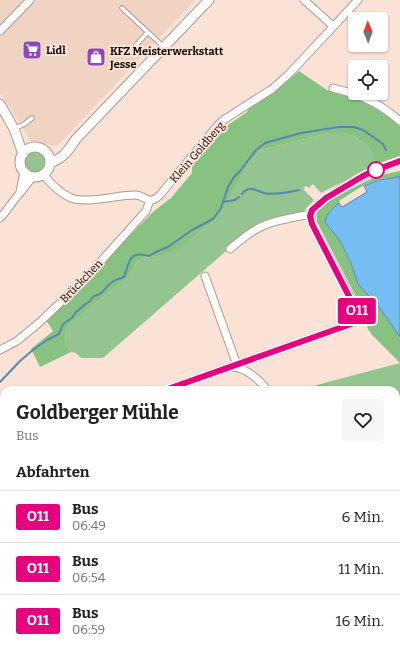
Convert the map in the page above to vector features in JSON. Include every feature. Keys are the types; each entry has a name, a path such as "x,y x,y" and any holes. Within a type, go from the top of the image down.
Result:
{"main road":[{"path":"48,153 50,163 48,170 43,174 40,176 33,176 24,172 20,161 25,151 30,148 38,147 48,153 56,153 76,139 205,1"},
{"path":"0,104 14,129 23,154"},
{"path":"14,129 30,148"},
{"path":"50,163 66,154 76,139"}],"street":[{"path":"0,31 30,0"},
{"path":"304,0 333,26"},
{"name":"Klein Goldberg","path":"150,200 155,199 160,195 219,124 278,84 358,0"},
{"path":"333,88 369,99 387,110 400,121"},
{"path":"184,386 234,366 351,324 358,319 356,310 312,224 311,214 321,202 346,185 374,171 400,161"},
{"path":"20,193 24,172"},
{"path":"43,174 54,187 67,196 73,198 82,200 136,195 150,200"},
{"path":"0,218 33,176"},
{"name":"Brückchen","path":"0,350 26,335 85,279 146,211 150,200"},
{"path":"230,249 255,230 264,226 277,221 311,214"},
{"path":"205,276 234,366 249,374 263,386"}],"lane":[{"path":"122,8 164,46"},
{"path":"136,45 148,32"},
{"path":"14,129 23,125 32,118"}],"shaded area":[{"path":"0,0 195,0 57,146 30,141 4,98 0,94"}],"green space":[{"path":"299,71 327,90 348,96 348,100 360,100 367,102 400,126 400,156 376,164 369,147 354,136 342,133 329,133 261,150 249,162 219,217 176,250 158,256 143,258 138,261 127,278 66,328 65,344 71,352 40,367 31,349 53,331 46,320 154,211 171,198 192,173 192,166 228,125 247,112 248,109 273,93"},
{"path":"329,133 342,133 354,136 369,147 376,164 321,193 313,184 309,188 306,186 303,189 314,200 302,213 248,232 103,358 81,358 76,353 71,352 65,344 66,328 127,278 138,261 143,258 158,256 191,240 219,217 249,162 261,150"},
{"path":"31,151 39,151 46,158 46,166 39,173 31,173 24,166 24,158"},
{"path":"400,171 400,176 381,179 368,184 339,201 339,203 328,214 325,222 340,241 351,264 358,284 379,307 400,337 400,363 368,329 362,308 317,222 317,213 326,204 363,183 385,174"},
{"path":"400,363 400,386 330,386 328,382"},
{"path":"328,382 330,386 314,386"}],"water":[{"path":"400,176 400,337 379,307 358,284 351,263 340,241 325,222 328,214 339,203 342,207 367,192 364,186 379,180"}],"waterway":[{"path":"0,382 34,349 59,334 63,324 72,318 76,312 94,296 100,294 112,282 124,277 129,262 133,256 149,256 168,247 192,230 213,219 221,208 228,187 234,177 256,150 265,143 301,133 339,127 354,127 363,130 383,144 386,150"},
{"path":"242,194 244,191 252,189 272,194 299,190"},
{"path":"223,202 235,200 239,197"}],"bus line":[{"name":"O11","path":"176,386 351,324 358,319 356,310 312,224 310,216 313,210 321,202 346,185 374,171 400,161"}],"place":[{"name":"Lidl","path":"32,50"},
{"name":"KFZ Meisterwerkstatt Jesse","path":"96,57"}]}
